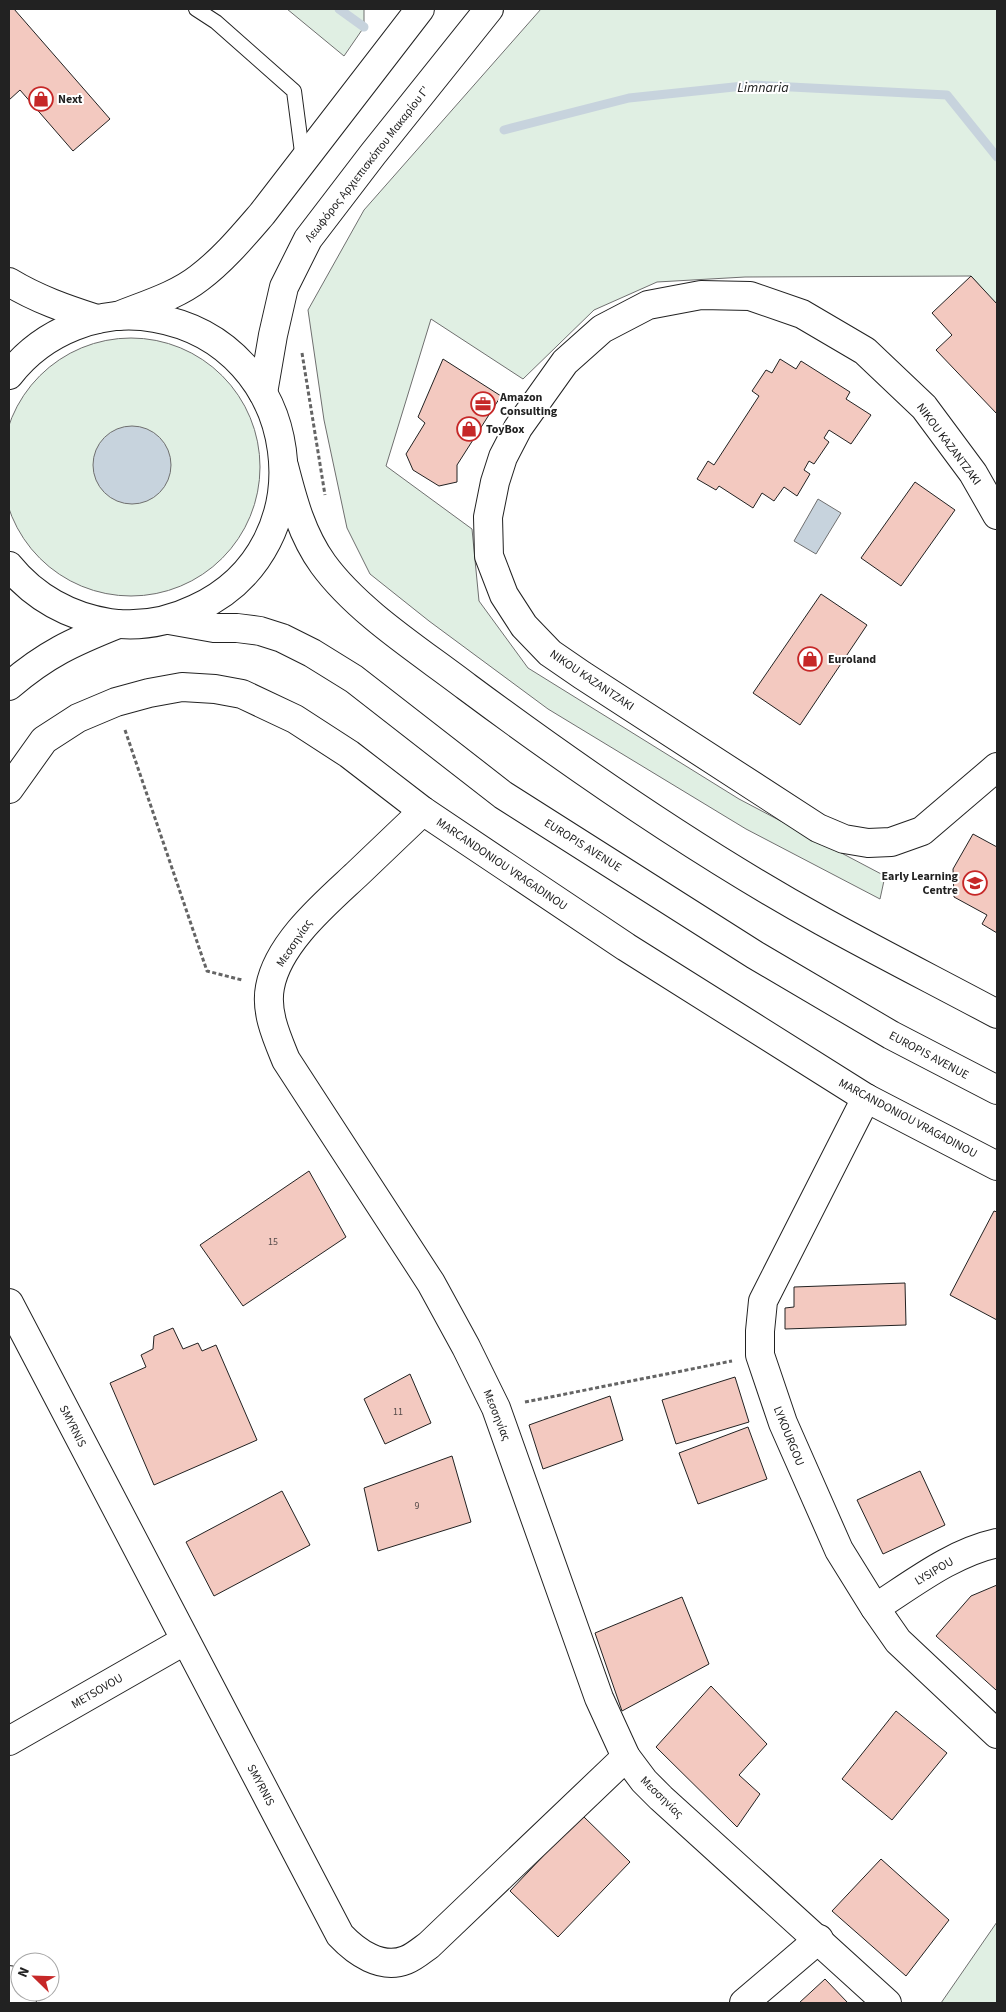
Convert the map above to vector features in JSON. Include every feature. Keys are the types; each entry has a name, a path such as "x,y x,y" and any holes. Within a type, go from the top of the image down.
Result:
{"main road":[{"path":"9,375 25,357 50,338 78,324 108,317 178,290 199,278 241,238 262,214 420,9"},
{"name":"Λεωφόρος Αρχιεπισκόπου Μακαρίου Γ'","path":"263,393 273,335 284,288 308,238 489,9"},
{"path":"9,282 33,296 56,306 108,317 142,316 165,319 209,337 234,356 255,379 263,393 278,428 284,466 296,513 323,564 346,591 391,630 538,740 704,851 821,921 997,1014"},
{"name":"NIKOU KAZANTZAKI","path":"997,516 973,473 924,407 865,351 802,314 750,296 701,295 648,305 602,329 565,362 518,428 495,482 488,516 489,556 504,596 524,626 550,653 818,828 844,839 868,843 891,842 922,831 997,767"},
{"path":"9,566 32,590 52,604 73,614 95,621 118,624 144,624 169,620 203,606 219,596 252,563 267,539 274,522 283,485 284,466"},
{"name":"EUROPIS AVENUE","path":"169,620 214,628 260,631 282,638 312,653 354,679 503,795 755,955 891,1035 997,1090"},
{"path":"9,686 35,664 64,646 118,624"},
{"name":"MARCANDONIOU VRAGADINOU","path":"9,789 44,740 78,718 116,702 182,687 215,689 242,694 295,719 349,754 424,811 626,946 866,1098 997,1166"},
{"name":"Μεσσηνίας","path":"424,811 308,919 278,965 270,987 270,1011 275,1032 286,1060 431,1283 466,1347 496,1408 599,1698 626,1757 644,1781 661,1798 888,2003"},
{"name":"LYKOURGOU","path":"866,1098 763,1301 760,1355 783,1423 813,1494 839,1550 875,1608 898,1641 997,1734"},
{"name":"SMYRNIS","path":"9,1303 184,1641 340,1935 351,1947 364,1955 391,1963 406,1960 429,1945 626,1757"},
{"name":"LYSIPOU","path":"875,1608 947,1562 979,1547 997,1543"},
{"name":"METSOVOU","path":"9,1742 184,1641"},
{"path":"744,2003 818,1939"},
{"path":"9,1980 22,2003"}],"lane":[{"path":"196,9 216,22 294,91 303,161"}],"path":[{"path":"300,347 326,496"},
{"path":"116,702 207,972 270,987"},
{"path":"496,1408 760,1355"}],"green space":[{"path":"287,9 364,9 364,27 344,56"},
{"path":"541,9 997,9 997,305 971,276 745,277 657,282 594,310 523,379 431,319 386,466 472,529 479,601 528,668 739,799 885,876 880,899 746,829 548,709 429,621 370,574 347,528 324,420 308,310 364,210"},
{"path":"118,338 144,338 169,343 192,353 213,367 231,385 245,406 255,429 260,454 260,480 255,505 245,528 231,549 213,567 192,581 169,591 144,596 118,596 93,591 70,581 49,567 31,549 17,528 7,505 2,480 2,454 7,429 17,406 31,385 49,367 70,353 93,343"},
{"path":"997,1922 997,2003 941,2003"}],"shaded area":[{"path":"124,426 140,426 154,432 165,443 171,457 171,473 165,487 154,498 140,504 124,504 110,498 99,487 93,473 93,457 99,443 110,432"},
{"path":"818,499 841,513 816,554 794,541"}],"building":[{"path":"9,9 14,9 110,119 73,151 20,90 9,100"},
{"path":"971,276 997,304 997,414 936,350 952,335 932,313"},
{"path":"443,359 501,396 457,465 457,482 439,486 413,470 406,454 425,423 418,417"},
{"path":"780,359 796,369 801,361 850,392 846,399 871,415 851,444 829,430 824,438 829,442 814,464 809,461 804,470 810,474 797,496 784,487 774,501 762,493 753,508 719,486 716,490 697,479 708,461 714,465 759,396 752,391 766,370 772,373"},
{"path":"915,482 955,510 901,586 861,558"},
{"name":"Euroland","path":"821,594 867,625 800,725 753,693"},
{"name":"Early Learning Centre","path":"973,834 997,847 997,933 982,924 987,915 954,897 953,869"},
{"path":"309,1171 346,1237 243,1306 200,1245"},
{"path":"994,1211 997,1212 997,1320 950,1295"},
{"path":"905,1283 906,1325 785,1329 785,1308 794,1307 794,1287"},
{"path":"173,1328 183,1349 198,1343 202,1351 216,1345 257,1440 154,1485 110,1383 146,1367 141,1355 153,1349 154,1336"},
{"path":"410,1374 431,1423 385,1444 364,1399"},
{"path":"735,1377 749,1422 676,1444 662,1400"},
{"path":"610,1396 623,1440 543,1469 529,1425"},
{"path":"748,1427 767,1479 698,1504 679,1453"},
{"path":"452,1456 471,1522 378,1551 364,1488"},
{"path":"920,1471 945,1525 883,1554 857,1500"},
{"path":"282,1491 310,1545 214,1596 186,1542"},
{"path":"997,1585 996,1690 936,1636 971,1596"},
{"path":"682,1597 709,1664 622,1711 595,1633"},
{"path":"711,1686 767,1744 739,1775 760,1794 737,1827 656,1747"},
{"path":"896,1711 947,1753 892,1820 842,1779"},
{"path":"582,1815 630,1862 558,1937 510,1891"},
{"path":"881,1859 949,1920 906,1976 832,1911"},
{"path":"825,1979 848,2003 799,2003"}],"waterway":[{"name":"Limnaria","path":"339,9 364,27"},
{"name":"Limnaria","path":"504,130 629,98 753,85 947,95 997,157"}],"place":[{"name":"Next","path":"41,99"},
{"name":"Amazon Consulting","path":"483,404"},
{"name":"ToyBox","path":"469,429"},
{"name":"Euroland","path":"810,659"},
{"name":"Early Learning Centre","path":"975,883"}]}
